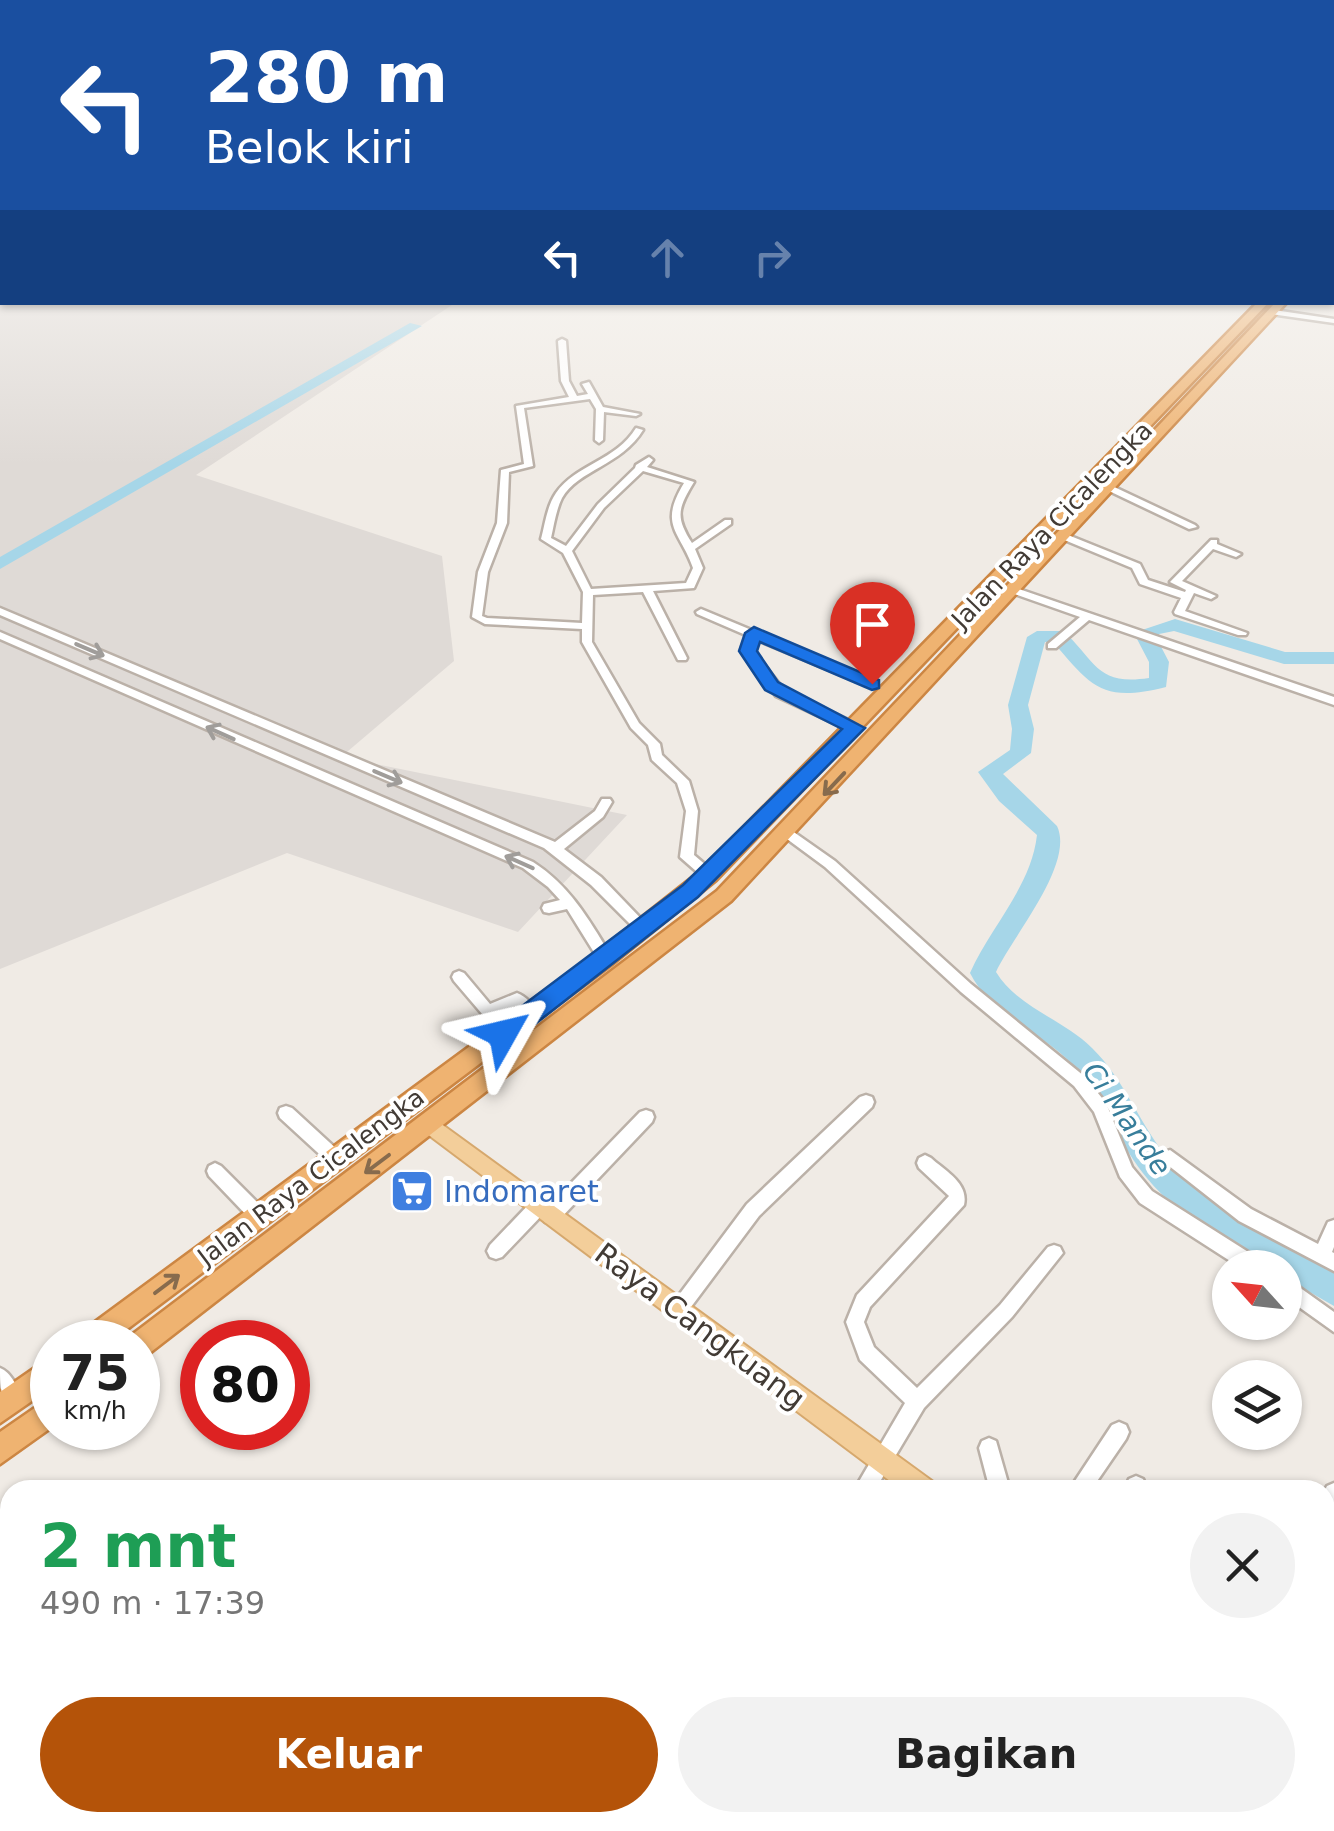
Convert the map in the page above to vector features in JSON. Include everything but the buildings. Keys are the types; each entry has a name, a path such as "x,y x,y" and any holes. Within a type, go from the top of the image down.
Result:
{"highway":[{"name":"Jalan Raya Cicalengka","path":"160,1329 724,896 788,833 1110,488 1274,306"},
{"name":"Jalan Raya Cicalengka","path":"119,1320 644,929 709,875 1274,306"},
{"path":"4,1395 30,1381"},
{"path":"0,1450 30,1427"}],"main road":[{"name":"Raya Cangkuang","path":"430,1124 909,1480"}],"street":[{"path":"1274,306 1334,321"},
{"path":"562,341 563,374 574,398"},
{"path":"586,384 600,409 599,440"},
{"path":"587,626 485,621 477,617 483,572 502,523 505,470 529,466 520,406 591,396"},
{"path":"600,409 636,414"},
{"path":"639,430 620,452 581,474 557,497 546,539 567,551 588,592 587,642 635,725 652,741 657,759 683,780 692,812 687,857 709,875"},
{"path":"567,551 601,506 644,464 689,482 673,511 698,566 690,586 588,592"},
{"path":"1110,488 1192,527"},
{"path":"688,550 728,522"},
{"path":"1065,536 1136,566 1144,582 1211,596"},
{"path":"1188,593 1176,580 1212,543 1236,554"},
{"path":"646,590 682,658"},
{"path":"1014,590 1334,701"},
{"path":"1188,593 1179,612 1242,633"},
{"path":"0,611 555,849 644,929"},
{"path":"702,612 872,684"},
{"path":"1060,642 1089,616"},
{"path":"754,633 748,651 772,686 855,728"},
{"path":"0,635 528,865 546,876 571,902 605,958"},
{"path":"555,849 599,814 606,802"},
{"path":"788,833 830,864 966,988 1079,1081 1100,1108 1126,1172 1146,1197 1230,1250"},
{"path":"549,908 571,902"},
{"path":"459,977 488,1011 517,999 531,1014"},
{"path":"680,1308 753,1210 866,1102"},
{"path":"286,1113 335,1158"},
{"path":"496,1251 646,1117"},
{"path":"1170,1157 1246,1214 1328,1258 1334,1228"},
{"path":"917,1400 867,1353 855,1322 863,1301 958,1198 957,1192 925,1163"},
{"path":"215,1171 259,1216"},
{"path":"869,1480 917,1400 1006,1311 1054,1252"},
{"path":"1302,1299 1334,1323"},
{"path":"1086,1480 1119,1432"},
{"path":"989,1448 997,1480"}],"shaded area":[{"path":"0,305 452,305 196,475 442,556 454,661 341,757 627,815 518,932 287,853 0,969"}],"waterway":[{"path":"0,564 415,326"},
{"name":"Ci Mande","path":"1334,658 1284,658 1175,625 1152,630 1147,639 1159,662 1159,682 1124,686 1094,677 1056,635 1037,637 1018,705 1023,729 1020,753 989,772 1007,795 1049,832 1047,851 1033,888 983,973 1002,999 1081,1055 1104,1083 1151,1161 1181,1193 1222,1224 1334,1290"}],"place":[{"name":"Indomaret","path":"412,1191"}],"route":[{"path":"503,1034 644,929 709,875 855,728 780,694 748,651 754,633 872,684"}]}
